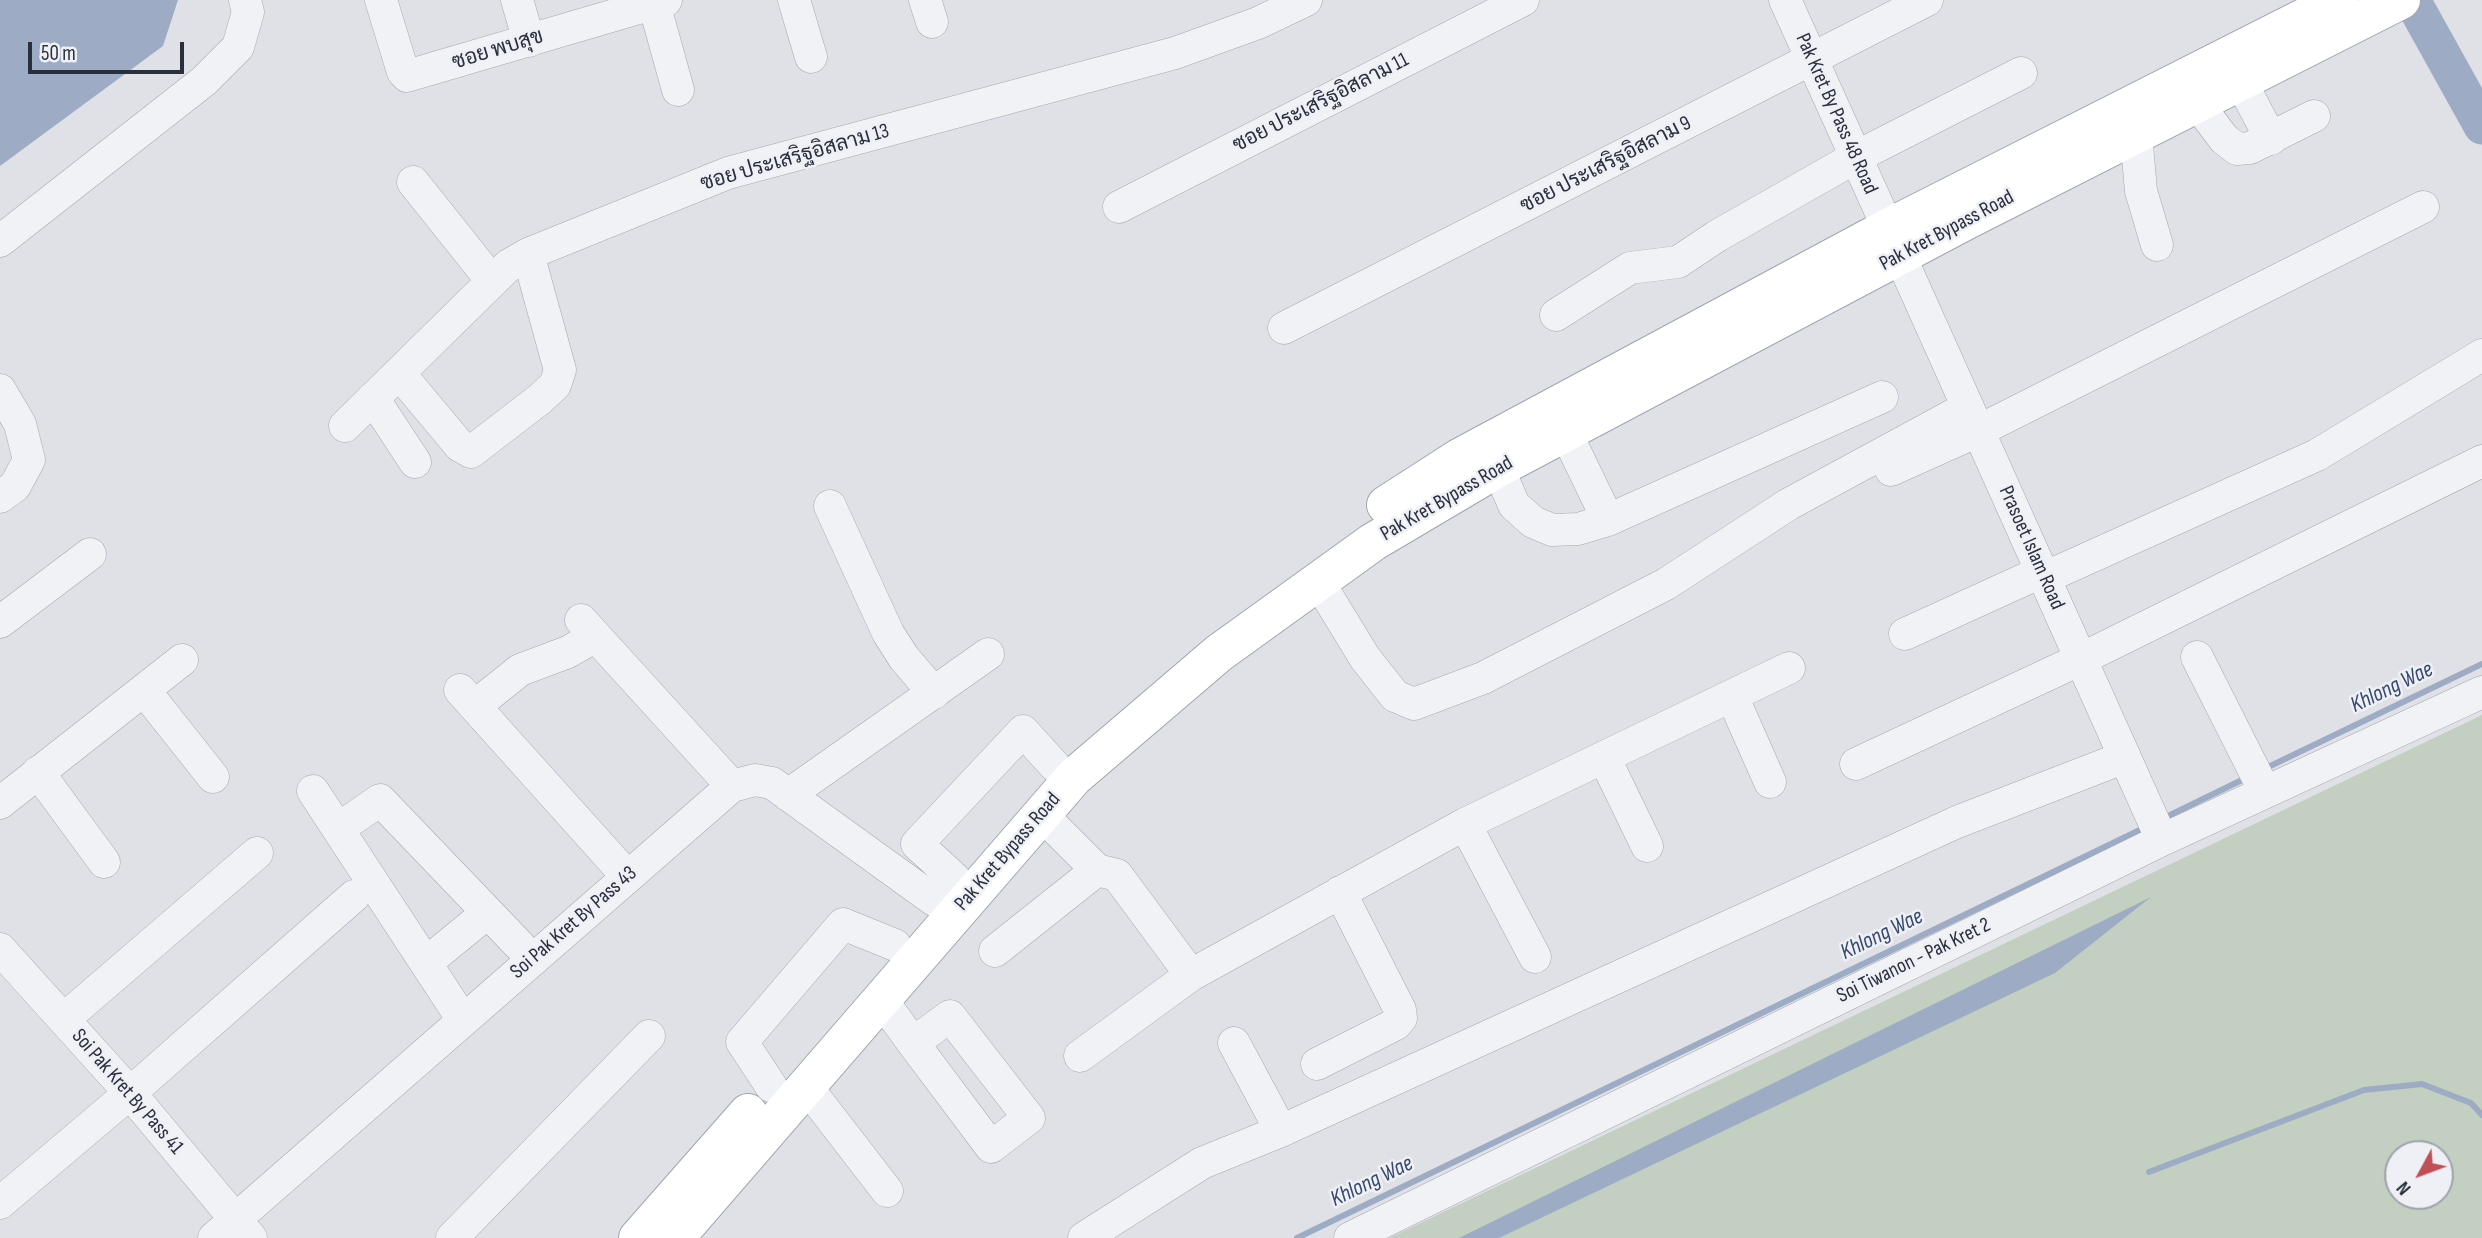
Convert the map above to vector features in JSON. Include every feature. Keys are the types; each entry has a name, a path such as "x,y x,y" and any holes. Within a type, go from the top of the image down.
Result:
{"main road":[{"name":"Pak Kret Bypass Road","path":"638,1238 789,1086 881,999 1074,777 1219,653 1373,542 1498,468 1566,433 1894,242 2339,0"},
{"name":"Pak Kret Bypass Road","path":"675,1238 895,945 944,889 1054,765 1203,635 1358,524 1459,458 1894,242 2136,134 2393,4"}],"street":[{"path":"0,241 204,81 238,47 248,12 245,0"},
{"name":"ซอย พบสุข","path":"382,0 403,72 407,76 658,1"},
{"path":"517,0 528,41"},
{"path":"794,0 811,57"},
{"name":"ซอย ประเสริฐอิสลาม 13","path":"345,426 509,265 528,254 728,173 1175,53 1258,23 1306,0"},
{"name":"ซอย ประเสริฐอิสลาม 11","path":"1119,206 1523,0"},
{"name":"Pak Kret By Pass 48 Road","path":"1785,0 1894,242"},
{"name":"ซอย ประเสริฐอิสลาม 9","path":"1284,328 1927,0"},
{"path":"658,1 678,90"},
{"path":"1556,315 1630,268 1678,262 1717,236 1856,156 2021,73"},
{"path":"2241,82 2271,139"},
{"path":"2197,103 2224,139 2238,149 2250,148 2271,139 2314,116"},
{"path":"2136,134 2141,191 2157,245"},
{"path":"414,182 492,281"},
{"path":"1318,581 1365,658 1395,696 1414,704 1483,678 1666,584 1789,505 2423,206"},
{"name":"Prasoet Islam Road","path":"1894,242 2157,828"},
{"path":"399,373 460,446 471,452 540,399 555,385 560,370 528,254"},
{"path":"1905,634 2317,455 2482,355"},
{"path":"0,390 20,424 29,460 15,486 0,497"},
{"path":"1498,468 1514,505 1533,522 1552,530 1578,529 1608,520 1882,397"},
{"path":"373,398 415,462"},
{"path":"1782,532 1973,419"},
{"path":"1566,433 1608,520"},
{"path":"1856,764 2081,659 2482,461"},
{"path":"830,506 888,633 904,658 934,693"},
{"path":"0,622 89,554"},
{"path":"627,876 467,698 520,670 568,652 588,628 732,786 761,780 944,889"},
{"path":"788,795 988,654"},
{"path":"2197,657 2258,780"},
{"path":"0,803 182,660"},
{"path":"1080,1056 1191,975 1340,892 1465,824 1789,668"},
{"path":"144,690 213,777"},
{"name":"Soi Tiwanon - Pak Kret 2","path":"1350,1238 2157,828 2258,780 2482,692"},
{"path":"1732,696 1770,782"},
{"path":"944,889 917,844 1023,731 1054,765"},
{"path":"1604,757 1647,846"},
{"path":"1084,1238 1202,1163 1282,1131 1957,822 2125,757"},
{"path":"38,772 104,863"},
{"name":"Soi Pak Kret By Pass 43","path":"233,1232 463,1020 732,786"},
{"path":"313,791 463,1020"},
{"path":"338,829 380,800 520,946"},
{"path":"1033,822 1089,876"},
{"path":"1465,824 1535,957"},
{"path":"65,1019 257,853"},
{"path":"995,951 1089,876 1117,875 1191,975"},
{"path":"1317,1064 1396,1024 1401,1018 1400,1010 1340,892"},
{"path":"0,1203 354,896"},
{"path":"426,963 487,913"},
{"path":"887,1191 789,1086 741,1042 843,924 895,945"},
{"name":"Soi Pak Kret By Pass 41","path":"0,948 130,1093 233,1232"},
{"path":"881,999 914,1042"},
{"path":"452,1238 649,1036"},
{"path":"1234,1043 1282,1131"}],"green space":[{"path":"2482,715 2482,1238 1389,1238"}],"water":[{"path":"0,0 178,0 163,46 0,166"},
{"path":"2151,897 2055,973 1499,1238 1459,1238"}],"waterway":[{"path":"2412,0 2482,126"},
{"name":"Khlong Wae","path":"2262,770 2482,664"},
{"name":"Khlong Wae","path":"2162,819 2246,778"},
{"name":"Khlong Wae","path":"1297,1238 2146,827"},
{"path":"2149,1172 2364,1090 2422,1084 2471,1103 2482,1115"}]}
